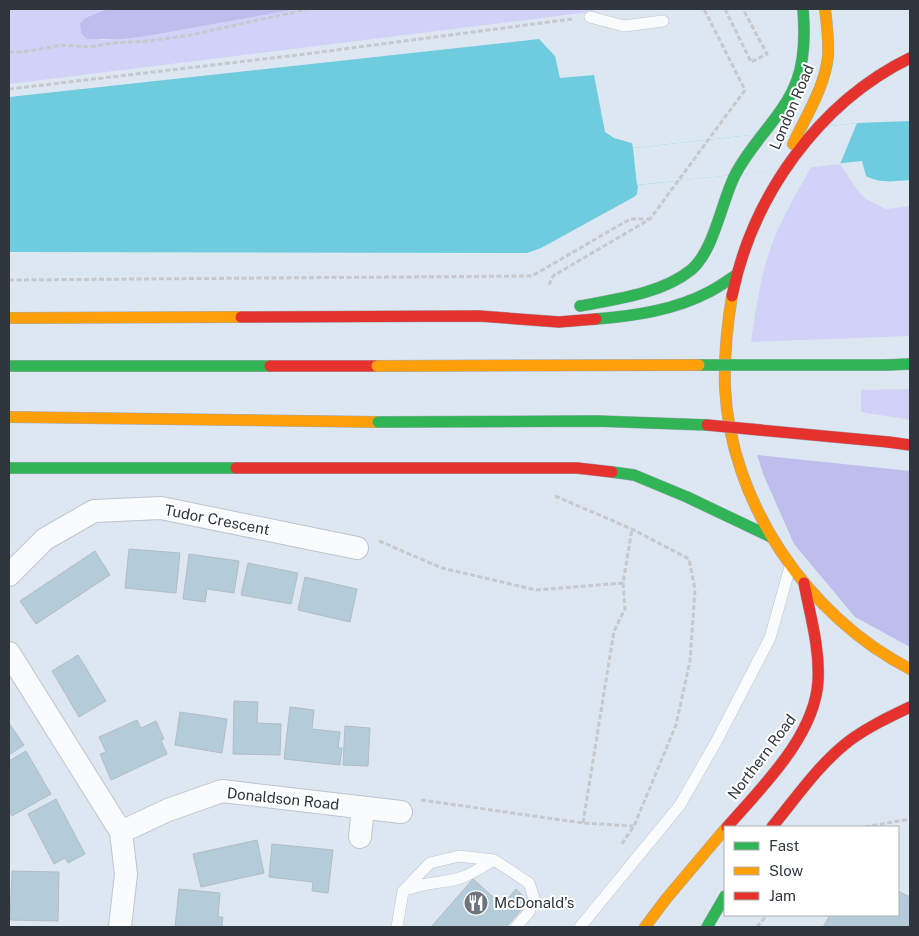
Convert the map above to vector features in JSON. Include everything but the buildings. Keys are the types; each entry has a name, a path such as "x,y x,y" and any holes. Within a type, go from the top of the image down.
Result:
{"main road":[{"path":"565,308 650,290 666,285 692,270 707,250 726,193 749,150 789,97 801,67 805,38 803,9"},
{"name":"London Road","path":"775,184 822,83 827,61 828,36 825,9"},
{"path":"910,58 865,86 833,112 802,145 775,184 751,230 736,275 728,315 725,350 726,402 733,440 745,480 771,536 790,567 828,610 862,639 910,669"},
{"path":"9,318 479,316 560,322 622,317 670,307 709,292 736,275"},
{"path":"479,316 547,310"},
{"path":"9,366 910,364"},
{"path":"9,417 378,422 607,421 725,426 910,445"},
{"path":"9,468 577,468 634,475 771,536"},
{"name":"Northern Road","path":"728,826 792,747 809,719 817,692 817,664 804,583"},
{"path":"773,826 810,781 841,748 885,718 910,708"},
{"name":"Northern Road","path":"645,927 724,830"},
{"path":"707,927 724,898"}],"street":[{"name":"Tudor Crescent","path":"9,576 45,539 94,511 160,508 356,548"},
{"path":"9,653 121,832 126,874 120,927"},
{"name":"Donaldson Road","path":"121,832 168,810 222,791 401,812"},
{"path":"360,836 363,808"}],"lane":[{"path":"590,17 624,26 663,21"},
{"path":"580,927 680,805 716,742 770,638 790,567"},
{"path":"397,927 403,891 430,863 459,856 494,860 529,883 534,898 529,912 516,927"},
{"path":"403,891 422,883 439,883 463,877 494,860"}],"path":[{"path":"9,52 22,52 64,45 90,47 112,43 150,41 190,35 308,9"},
{"path":"549,284 553,276 650,219 745,90 704,9"},
{"path":"724,9 751,62 767,54 743,9"},
{"path":"9,89 298,55 590,17"},
{"path":"9,280 532,276 630,219 650,219"},
{"path":"550,494 632,529 689,558 695,590 690,661 676,725 634,826 618,850"},
{"path":"583,823 614,631 625,609 623,583 632,529"},
{"path":"356,548 362,534 442,568 536,590 623,583"},
{"path":"401,812 403,798 583,823 634,826"},
{"path":"871,826 910,819"},
{"path":"757,927 766,916"}],"shaded area":[{"path":"9,9 107,9 85,18 100,40 153,35 297,9 597,9 590,12 9,84"},
{"path":"107,9 297,9 153,35 123,39 87,39 81,33 80,24 85,18"},
{"path":"539,39 555,56 560,78 594,75 605,132 614,138 632,143 633,148 857,123 910,121 910,180 888,181 872,179 866,176 862,161 638,185 637,194 634,197 541,248 527,253 9,252 9,97"},
{"path":"840,164 858,191 866,199 886,209 910,206 910,336 751,342 764,270 784,216 811,167"},
{"path":"910,389 910,420 861,412 861,390"},
{"path":"757,455 910,471 910,647 855,617 794,544 764,476"}],"pier":[{"path":"857,123 840,164 637,185 633,148"}],"traffic: fast":[{"path":"580,306 623,298 666,285 691,270 699,262 711,239 735,175 784,105 797,80 802,63 804,45 803,9"},
{"path":"596,319 639,314 668,308 713,290 736,275"},
{"path":"886,365 910,364"},
{"path":"699,365 886,365"},
{"path":"9,366 270,366"},
{"path":"378,422 597,421 707,425"},
{"path":"9,468 236,468"},
{"path":"612,472 634,475 687,497 771,537"},
{"path":"707,927 724,898"}],"traffic: slow":[{"path":"793,144 814,101 826,68 828,44 825,9"},
{"path":"732,296 726,341 725,375 730,430 742,472 759,513 781,552 808,587 839,619 873,647 910,669"},
{"path":"9,318 241,317"},
{"path":"377,366 699,365"},
{"path":"9,417 378,422"},
{"path":"645,927 724,830"}],"traffic: jam":[{"path":"732,296 742,259 755,223 773,189 794,157 819,127 846,100 877,77 910,58"},
{"path":"241,317 479,316 559,322 596,319"},
{"path":"270,366 377,366"},
{"path":"707,425 888,442"},
{"path":"888,442 910,445"},
{"path":"236,468 577,468 612,472"},
{"path":"728,826 784,760 807,722 815,701 818,681 818,656 804,583"},
{"path":"773,826 808,782 838,750 864,731 910,707"}],"place":[{"name":"McDonald's","path":"476,903"}]}
